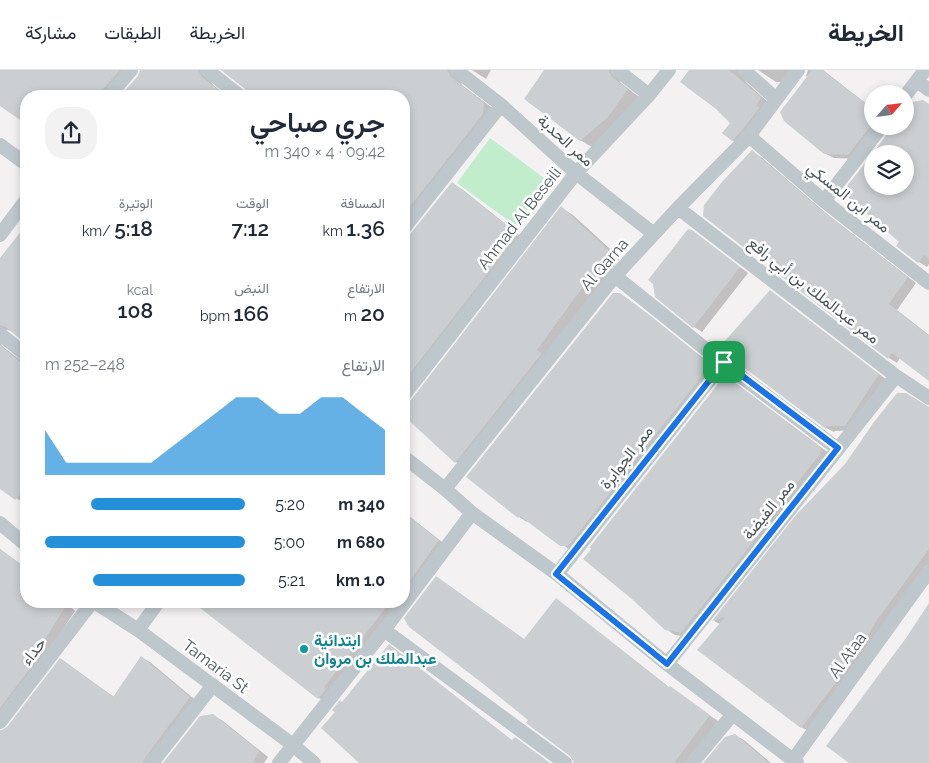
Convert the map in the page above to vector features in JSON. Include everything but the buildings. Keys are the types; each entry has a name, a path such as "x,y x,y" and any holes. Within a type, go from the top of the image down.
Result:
{"street":[{"path":"114,90 131,70"},
{"path":"207,70 232,90"},
{"name":"ممر الحدبة","path":"456,70 501,105 576,173 654,234"},
{"path":"618,70 650,95"},
{"name":"Ahmad Al Beseili","path":"410,386 576,173 650,95 669,70"},
{"path":"744,70 776,99"},
{"name":"Al Qarna","path":"446,489 616,276 678,208 749,136 798,70"},
{"path":"913,85 921,75 929,90"},
{"path":"410,220 501,105"},
{"path":"824,201 875,135"},
{"name":"ممر ابن المسكي","path":"749,136 824,201 929,283"},
{"path":"0,145 20,160"},
{"path":"0,234 20,208"},
{"name":"ممر عبدالملك بن أبي رافع","path":"678,208 896,376 929,398"},
{"path":"616,276 724,362 838,448"},
{"path":"0,334 20,350"},
{"name":"ممر الجوابرة","path":"556,574 724,362"},
{"name":"ممر الفيضة","path":"667,664 896,376"},
{"path":"410,462 446,489 472,513 556,574 667,664 795,761"},
{"path":"410,595 472,513"},
{"path":"0,523 20,540"},
{"name":"Al Ataa","path":"795,761 929,571"},
{"name":"حداء","path":"0,722 88,608"},
{"name":"Tamaria St","path":"104,608 138,630 213,685 314,763"},
{"path":"138,630 154,608"},
{"path":"279,763 401,608"},
{"path":"384,630 565,763"},
{"path":"152,763 213,685"},
{"path":"692,763 732,714"}],"green space":[{"path":"490,138 548,181 515,225 457,183"}],"place":[{"name":"ابتدائية عبدالملك بن مروان","path":"304,649"}],"route":[{"path":"724,362 838,448 667,664 556,574 724,362"}]}
